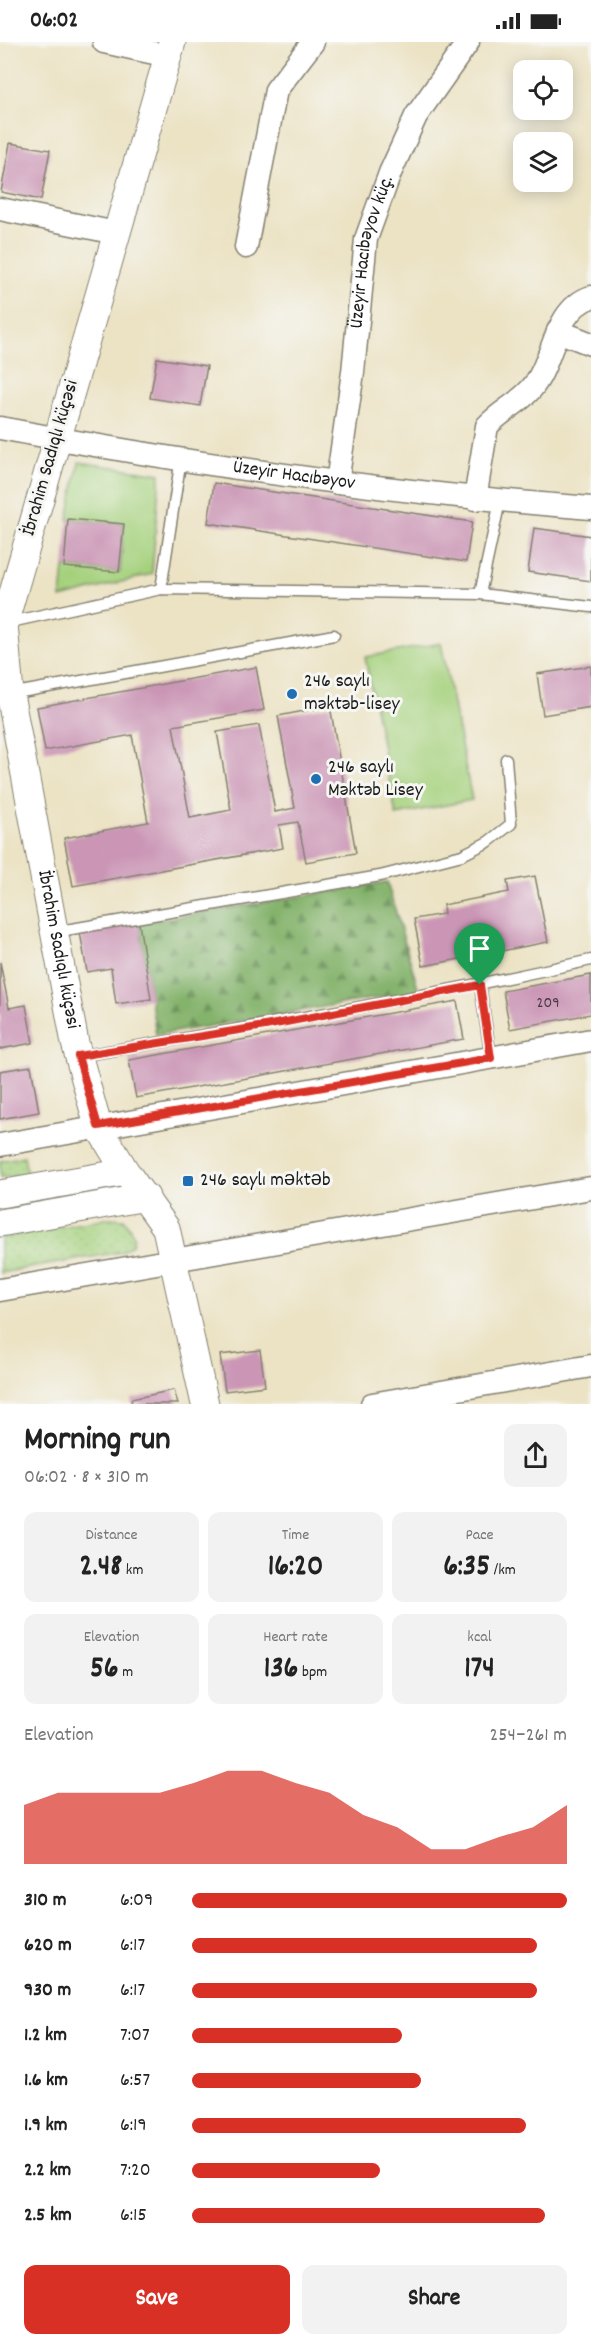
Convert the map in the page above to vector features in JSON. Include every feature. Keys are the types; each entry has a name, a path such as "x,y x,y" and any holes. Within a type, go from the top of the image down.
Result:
{"street":[{"path":"104,42 170,49"},
{"path":"246,247 276,90 313,42"},
{"name":"Üzeyir Hacıbəyov küç.","path":"337,483 353,372 366,239 390,173 416,116 468,42"},
{"name":"İbrahim Sadıqlı küçəsi","path":"170,49 2,624 10,694 78,1056 98,1126 126,1172 166,1228 205,1404"},
{"path":"0,210 116,233"},
{"path":"475,499 487,426 531,389 558,331 580,300 591,297"},
{"path":"558,331 591,344"},
{"name":"Üzeyir Hacıbəyov","path":"0,428 337,483 475,499 591,508"},
{"path":"0,1145 591,1040"},
{"path":"0,1194 126,1172"},
{"path":"0,1290 175,1262 591,1188"},
{"path":"0,1223 146,1197"},
{"path":"372,1404 591,1366"}],"lane":[{"path":"161,589 181,458"},
{"path":"480,594 500,501"},
{"path":"2,624 161,589 480,594 591,607"},
{"path":"10,694 334,635"},
{"path":"54,932 380,876 462,855 488,842 511,824 506,759"},
{"path":"78,1056 265,1026 480,985 591,960"},
{"path":"480,985 491,1058"}],"green space":[{"path":"79,462 160,474 152,574 61,598 64,567 120,572 124,524 68,519"},
{"path":"441,643 472,800 396,815 365,657"},
{"path":"387,882 419,991 156,1035 139,923"},
{"path":"24,1156 27,1174 0,1178 0,1161"},
{"path":"110,1218 124,1219 134,1236 132,1245 121,1252 0,1273 0,1238"}],"building":[{"path":"10,143 50,150 41,200 1,192"},
{"path":"157,358 207,366 200,406 150,398"},
{"path":"214,483 472,522 466,562 208,523"},
{"path":"68,519 124,524 119,572 64,567"},
{"path":"534,528 591,536 591,581 528,572"},
{"path":"591,666 591,707 543,715 537,674"},
{"name":"246 saylı Məktəb Lisey","path":"256,667 264,710 173,726 190,818 231,810 217,732 259,725 275,812 295,808 278,716 330,706 356,853 306,862 298,822 279,825 283,848 73,886 64,838 148,822 132,735 45,751 37,707"},
{"path":"535,876 548,942 423,966 414,919 444,914 443,905 509,892 507,881"},
{"path":"139,923 151,999 116,1004 111,968 87,972 80,932"},
{"path":"0,962 9,1008 26,1005 33,1043 0,1049"},
{"path":"591,975 591,1014 510,1029 503,991"},
{"path":"457,1001 464,1039 136,1098 129,1060"},
{"path":"31,1066 39,1112 0,1119 0,1071"},
{"path":"260,1350 265,1386 225,1391 220,1355"},
{"path":"174,1390 178,1404 132,1404 131,1399"}],"place":[{"name":"246 saylı məktəb-lisey","path":"292,694"},
{"name":"246 saylı Məktəb Lisey","path":"316,779"},
{"name":"246 saylı mәktәb","path":"188,1181"}],"route":[{"path":"480,985 491,1058 98,1126 78,1056 265,1026 480,985"}]}
